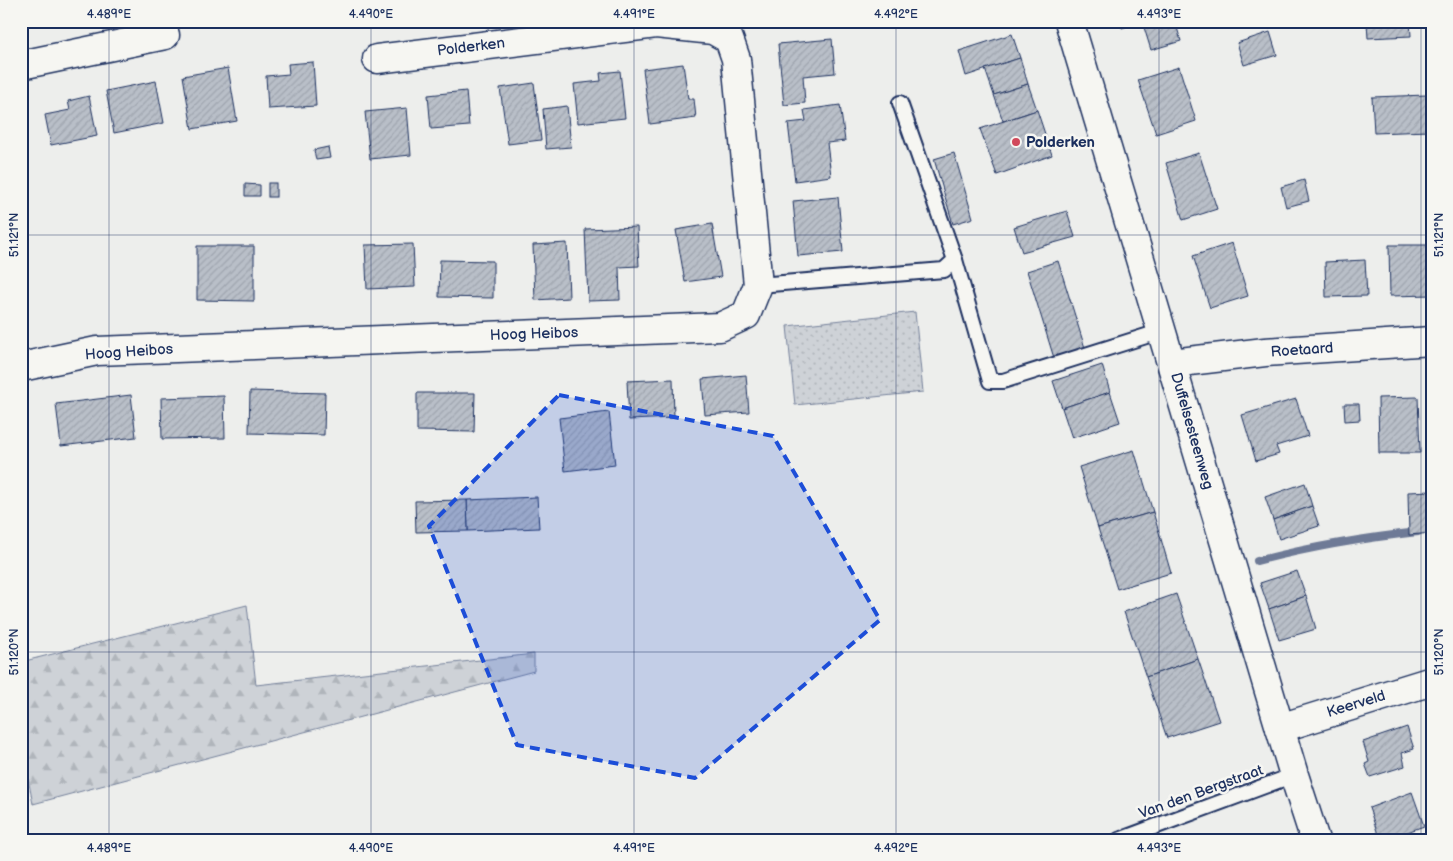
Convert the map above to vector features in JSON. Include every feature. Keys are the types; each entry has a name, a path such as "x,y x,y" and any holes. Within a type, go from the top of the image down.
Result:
{"street":[{"name":"Duffelsesteenweg","path":"1070,21 1315,840"},
{"name":"Polderken","path":"377,59 656,23 713,30"},
{"name":"Hoog Heibos","path":"21,367 97,351 720,328 746,315 758,285 736,58 729,39 713,30"},
{"path":"21,65 165,35"},
{"name":"Roetaard","path":"1172,362 1199,361 1265,352 1432,341"},
{"name":"Keerveld","path":"1280,728 1432,681"}],"lane":[{"path":"900,103 955,260 990,381 1002,381 1162,331"},
{"path":"758,285 944,270 955,260"},
{"name":"Van den Bergstraat","path":"1119,840 1294,775"}],"highlighted area":[{"path":"559,395 773,436 880,620 695,778 517,745 429,526"}],"green space":[{"path":"915,312 923,392 795,405 787,326"},
{"path":"247,605 256,685 534,654 534,671 33,804 21,743 21,662"}],"building":[{"path":"1120,21 1142,21 1122,28"},
{"path":"1142,21 1175,21 1181,41 1151,50"},
{"path":"1346,21 1410,21 1411,36 1368,38 1367,23 1347,24"},
{"path":"1270,32 1277,55 1244,65 1237,43"},
{"path":"1012,34 1020,58 966,76 959,51"},
{"path":"832,39 835,73 803,76 805,103 784,105 778,44"},
{"path":"1020,58 1028,84 994,95 985,69"},
{"path":"313,62 316,106 268,109 266,76 289,74 288,64"},
{"path":"683,64 688,99 694,99 696,118 650,124 643,69"},
{"path":"1179,67 1196,121 1156,134 1138,80"},
{"path":"228,68 237,121 192,129 183,76"},
{"path":"620,71 625,118 578,123 574,84 601,81 600,73"},
{"path":"156,81 164,123 114,133 106,91"},
{"path":"534,83 541,140 508,144 500,88"},
{"path":"1028,84 1037,110 1003,121 994,95"},
{"path":"466,91 469,126 431,129 428,95"},
{"path":"1427,95 1429,131 1374,133 1372,97"},
{"path":"89,96 97,136 51,145 45,115 70,110 68,101"},
{"path":"840,105 845,141 827,143 831,176 795,181 788,123 806,121 804,110"},
{"path":"567,106 571,147 546,149 543,109"},
{"path":"407,108 411,155 370,159 365,112"},
{"name":"Polderken","path":"1037,110 1052,155 997,175 980,129"},
{"path":"328,147 330,158 316,160 314,150"},
{"path":"954,153 973,218 953,224 934,159"},
{"path":"1199,153 1217,209 1183,220 1166,163"},
{"path":"1304,180 1309,201 1286,207 1281,187"},
{"path":"268,183 276,183 276,197 268,197"},
{"path":"245,184 260,185 260,196 245,196"},
{"path":"838,197 843,252 798,256 793,201"},
{"path":"1067,211 1075,237 1022,252 1014,227"},
{"path":"712,224 721,277 685,282 676,230"},
{"path":"637,227 639,266 619,267 620,300 588,301 585,229"},
{"path":"567,243 569,298 535,300 533,245"},
{"path":"1232,243 1248,296 1210,308 1193,256"},
{"path":"413,244 415,287 367,289 365,245"},
{"path":"1389,245 1431,245 1432,295 1390,296"},
{"path":"197,246 254,246 254,301 197,300"},
{"path":"440,260 493,261 493,298 439,297"},
{"path":"1365,260 1367,296 1326,297 1325,262"},
{"path":"1058,261 1085,348 1054,358 1027,271"},
{"path":"1102,365 1110,392 1062,408 1053,381"},
{"path":"746,375 749,412 705,415 702,379"},
{"path":"673,379 674,418 629,420 627,381"},
{"path":"250,391 325,393 324,435 249,433"},
{"path":"1110,392 1120,422 1072,438 1062,408"},
{"path":"417,393 475,393 474,432 417,431"},
{"path":"131,395 136,437 61,446 56,404"},
{"path":"224,396 225,438 162,439 161,398"},
{"path":"1418,397 1420,453 1379,453 1378,398"},
{"path":"1296,399 1308,436 1276,446 1279,454 1256,461 1242,415"},
{"path":"1344,404 1359,404 1360,420 1345,421"},
{"path":"609,412 615,465 565,471 559,418"},
{"path":"1134,450 1153,512 1098,528 1079,467"},
{"path":"1305,483 1312,506 1273,520 1265,497"},
{"path":"1432,491 1432,533 1409,535 1408,492"},
{"path":"537,497 539,528 468,531 467,500"},
{"path":"467,500 468,531 416,532 415,501"},
{"path":"1312,506 1319,526 1279,539 1273,520"},
{"path":"1153,512 1171,573 1117,589 1098,528"},
{"path":"1297,571 1306,596 1269,609 1260,583"},
{"path":"1176,594 1198,659 1146,677 1124,612"},
{"path":"1306,596 1316,629 1279,640 1269,609"},
{"path":"1198,659 1219,721 1167,738 1146,677"},
{"path":"1407,727 1414,749 1402,753 1405,766 1370,777 1365,764 1369,762 1363,742"},
{"path":"1412,792 1424,826 1385,840 1380,840 1369,808"}],"waterway":[{"path":"1257,561 1297,551 1418,532"}],"place":[{"name":"Polderken","path":"1016,142"}]}
